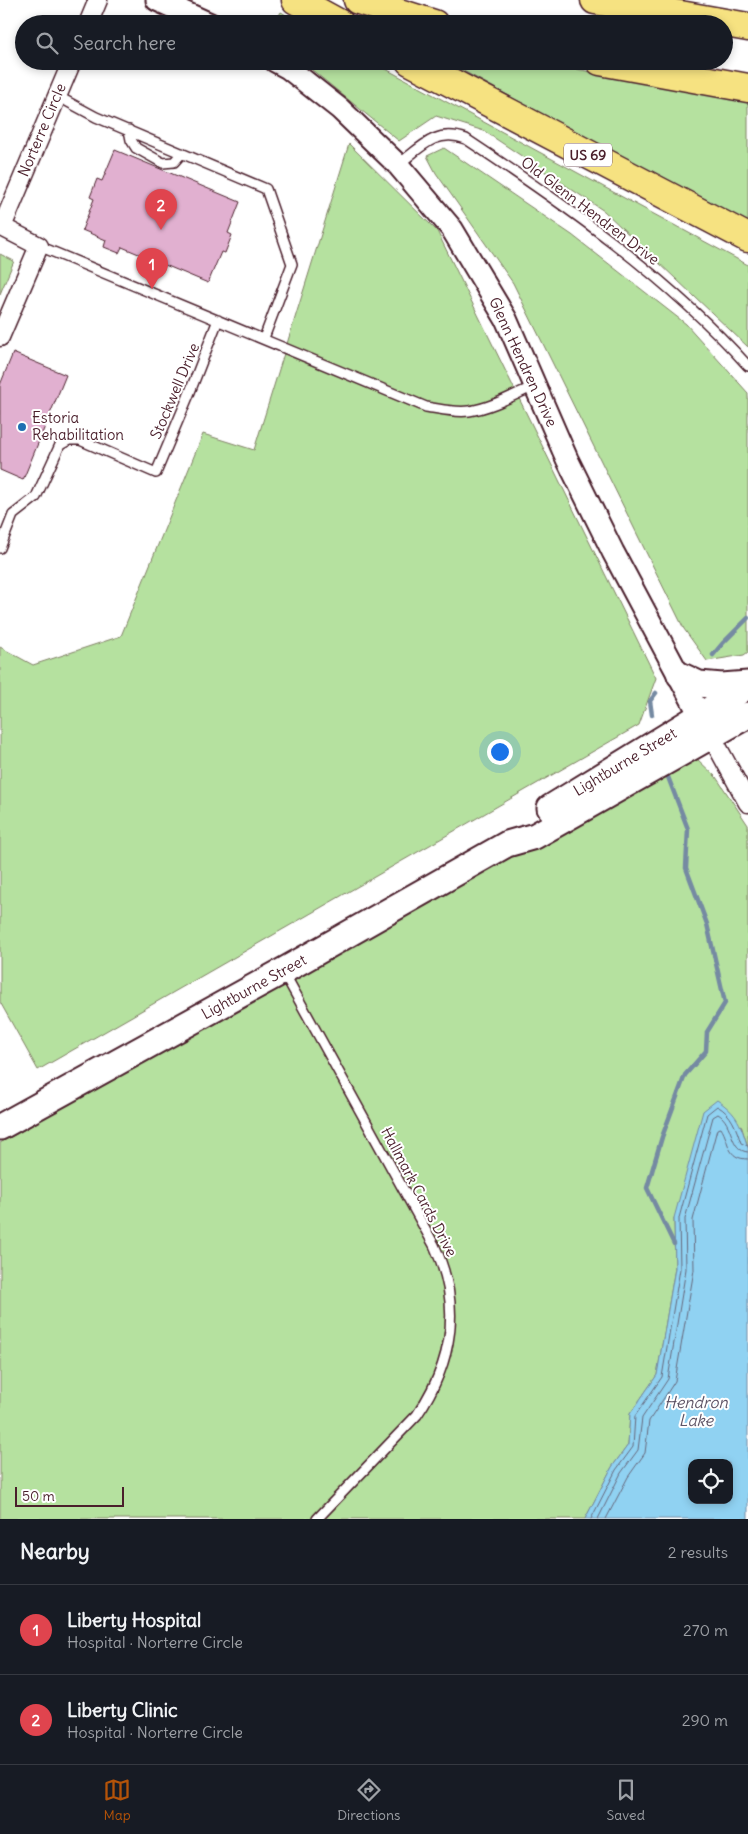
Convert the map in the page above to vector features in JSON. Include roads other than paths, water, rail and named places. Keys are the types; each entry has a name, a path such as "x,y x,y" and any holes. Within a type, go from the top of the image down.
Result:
{"highway":[{"path":"296,0 324,15"},
{"path":"358,0 406,15"},
{"path":"595,0 682,15"},
{"name":"US 69","path":"427,70 748,238"},
{"path":"649,70 748,88"}],"main road":[{"path":"680,675 699,684 722,686 748,685"},
{"name":"Lightburne Street","path":"706,726 748,685"},
{"name":"Lightburne Street","path":"0,1127 508,844 528,822 706,726 748,715"}],"street":[{"path":"92,15 98,0"},
{"path":"157,0 190,15"},
{"name":"Norterre Circle","path":"39,246 1,226 68,70"},
{"name":"Glenn Hendren Drive","path":"291,70 340,109 398,165 457,237 506,319 567,459 613,552 706,726"},
{"path":"0,337 39,246"},
{"path":"706,726 748,803"}],"lane":[{"path":"57,96 96,117 266,189 292,264 264,338"},
{"path":"129,130 131,140 136,148 163,163 174,162 182,153"},
{"name":"Old Glenn Hendren Drive","path":"398,165 426,142 439,136 455,135 466,139 545,192 616,245 684,301 748,366"},
{"path":"39,246 426,407 455,412 470,411 535,386"},
{"name":"Stockwell Drive","path":"0,548 13,515 36,497 60,445 69,440 80,440 156,473 218,320"},
{"name":"Hallmark Cards Drive","path":"283,971 434,1245 446,1276 451,1310 446,1354 430,1396 417,1415 316,1519"}],"water":[{"name":"Hendron Lake","path":"717,1100 730,1110 738,1121 748,1148 748,1519 585,1519 612,1467 628,1445 630,1414 657,1375 675,1268 674,1218 703,1111"}],"waterway":[{"path":"713,655 748,618"},
{"path":"652,715 650,701 656,693"},
{"path":"668,777 688,829 686,868 707,924 725,1003 707,1032 706,1051 685,1075 662,1137 647,1188 674,1244"}],"place":[{"name":"Liberty Clinic","path":"161,230"},
{"name":"Liberty Hospital","path":"152,289"},
{"name":"Estoria Rehabilitation","path":"22,427"}]}
